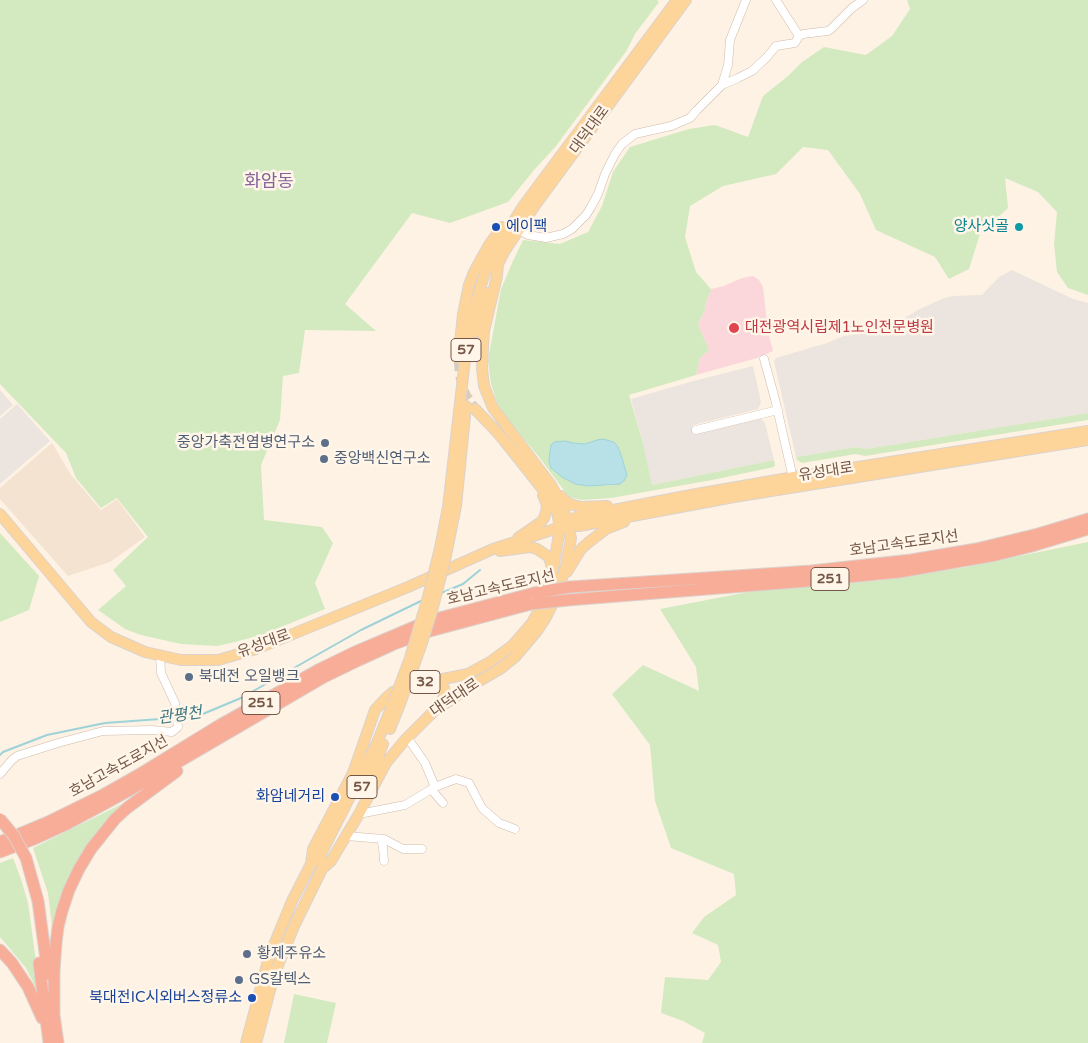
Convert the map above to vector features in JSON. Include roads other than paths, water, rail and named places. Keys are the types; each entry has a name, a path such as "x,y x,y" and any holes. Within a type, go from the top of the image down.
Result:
{"highway":[{"name":"호남고속도로지선","path":"0,852 50,831 108,802 324,678 394,644 533,598 562,580 811,571 911,560 976,549 1038,534 1088,519"},
{"name":"호남고속도로지선","path":"0,842 48,822 111,791 220,725 320,669 428,621 533,598 568,600 899,572 996,555 1088,529"},
{"path":"52,1042 56,943 62,911 78,869 103,832 127,808 170,775 318,687 324,678"},
{"path":"0,819 14,836 38,901 54,1013"},
{"path":"0,836 36,823 48,822"},
{"path":"0,830 23,860 52,1042"},
{"path":"0,950 12,963 28,987 52,1042"}],"main road":[{"name":"대덕대로","path":"524,205 676,0"},
{"name":"대덕대로","path":"498,264 518,230 686,0"},
{"path":"459,361 463,314 474,272 489,245 515,212 524,205"},
{"name":"57","path":"452,506 462,383 473,312 484,276 494,252 524,205"},
{"path":"498,264 484,331 482,368 484,386 493,408 564,500 575,506 634,506"},
{"name":"57","path":"396,704 428,597 452,506 471,354 489,283 498,264"},
{"path":"474,409 497,432 548,496 558,511 564,527"},
{"name":"유성대로","path":"0,514 91,622 111,637 145,652 180,660 218,660 256,649 408,587 487,552 564,527 580,526 794,482 1088,431"},
{"name":"유성대로","path":"564,527 572,519 578,517 634,506 1088,440"},
{"path":"551,485 565,510 564,527 555,563 561,560 563,564 562,580"},
{"path":"511,543 544,518 547,506 540,487"},
{"name":"32","path":"562,580 582,549 597,535 624,521 650,512"},
{"name":"대덕대로","path":"322,868 331,861 386,763 407,737 437,708 500,669 515,657 537,632 555,599 562,580 571,538 564,527"},
{"path":"487,552 537,549 548,556 551,565 562,580"},
{"name":"대덕대로","path":"311,864 313,848 352,773 376,710 386,698 393,692 413,685 468,674 490,662 513,645 532,623 540,608 562,580"},
{"path":"431,681 444,688 445,695 437,708"},
{"name":"대덕대로","path":"246,1043 268,957 292,901 311,864 321,854 396,704"},
{"name":"대덕대로","path":"256,1043 278,966 295,924 322,868 324,858 377,760 396,704"}],"street":[{"path":"722,85 728,65 730,40 746,0"},
{"path":"776,0 799,36"},
{"path":"518,230 528,235 546,238 563,234 572,229 591,207 605,174 622,144 635,134 671,126 690,118 722,85 752,70 776,46 795,44 799,36 803,34 828,31 863,0"},
{"path":"764,358 794,482"},
{"path":"696,430 778,410"},
{"path":"0,774 10,761 17,756 103,731 152,730 172,732 178,727 175,703 162,673 160,655"},
{"path":"407,737 425,763 433,788 443,803"},
{"path":"359,814 405,805 433,788 456,779 469,783 482,808 499,822 515,829"},
{"path":"346,836 390,841 404,849 422,849"},
{"path":"381,839 384,861"}],"water":[{"path":"603,439 614,442 618,447 627,475 620,484 588,486 575,484 551,468 549,461 550,451 551,445 554,442 565,441 585,444"}],"waterway":[{"name":"관평천","path":"439,594 463,584 480,570"},
{"name":"관평천","path":"179,718 198,716 241,698 361,630 423,600"},
{"name":"관평천","path":"0,755 3,752 47,735 105,723 174,718"}],"tunnel":[{"path":"459,361 460,375 465,394 475,409"}],"place":[{"name":"에이팩","path":"496,227"},
{"name":"양사싯골","path":"1019,227"},
{"name":"대전광역시립제1노인전문병원","path":"734,328"},
{"name":"중앙가축전염병연구소","path":"325,443"},
{"name":"중앙백신연구소","path":"324,459"},
{"name":"북대전 오일뱅크","path":"189,677"},
{"name":"화암네거리","path":"335,797"},
{"name":"황제주유소","path":"247,954"},
{"name":"GS칼텍스","path":"239,980"},
{"name":"북대전IC시외버스정류소","path":"252,998"}],"district":[{"name":"화암동","path":"269,182"}]}
